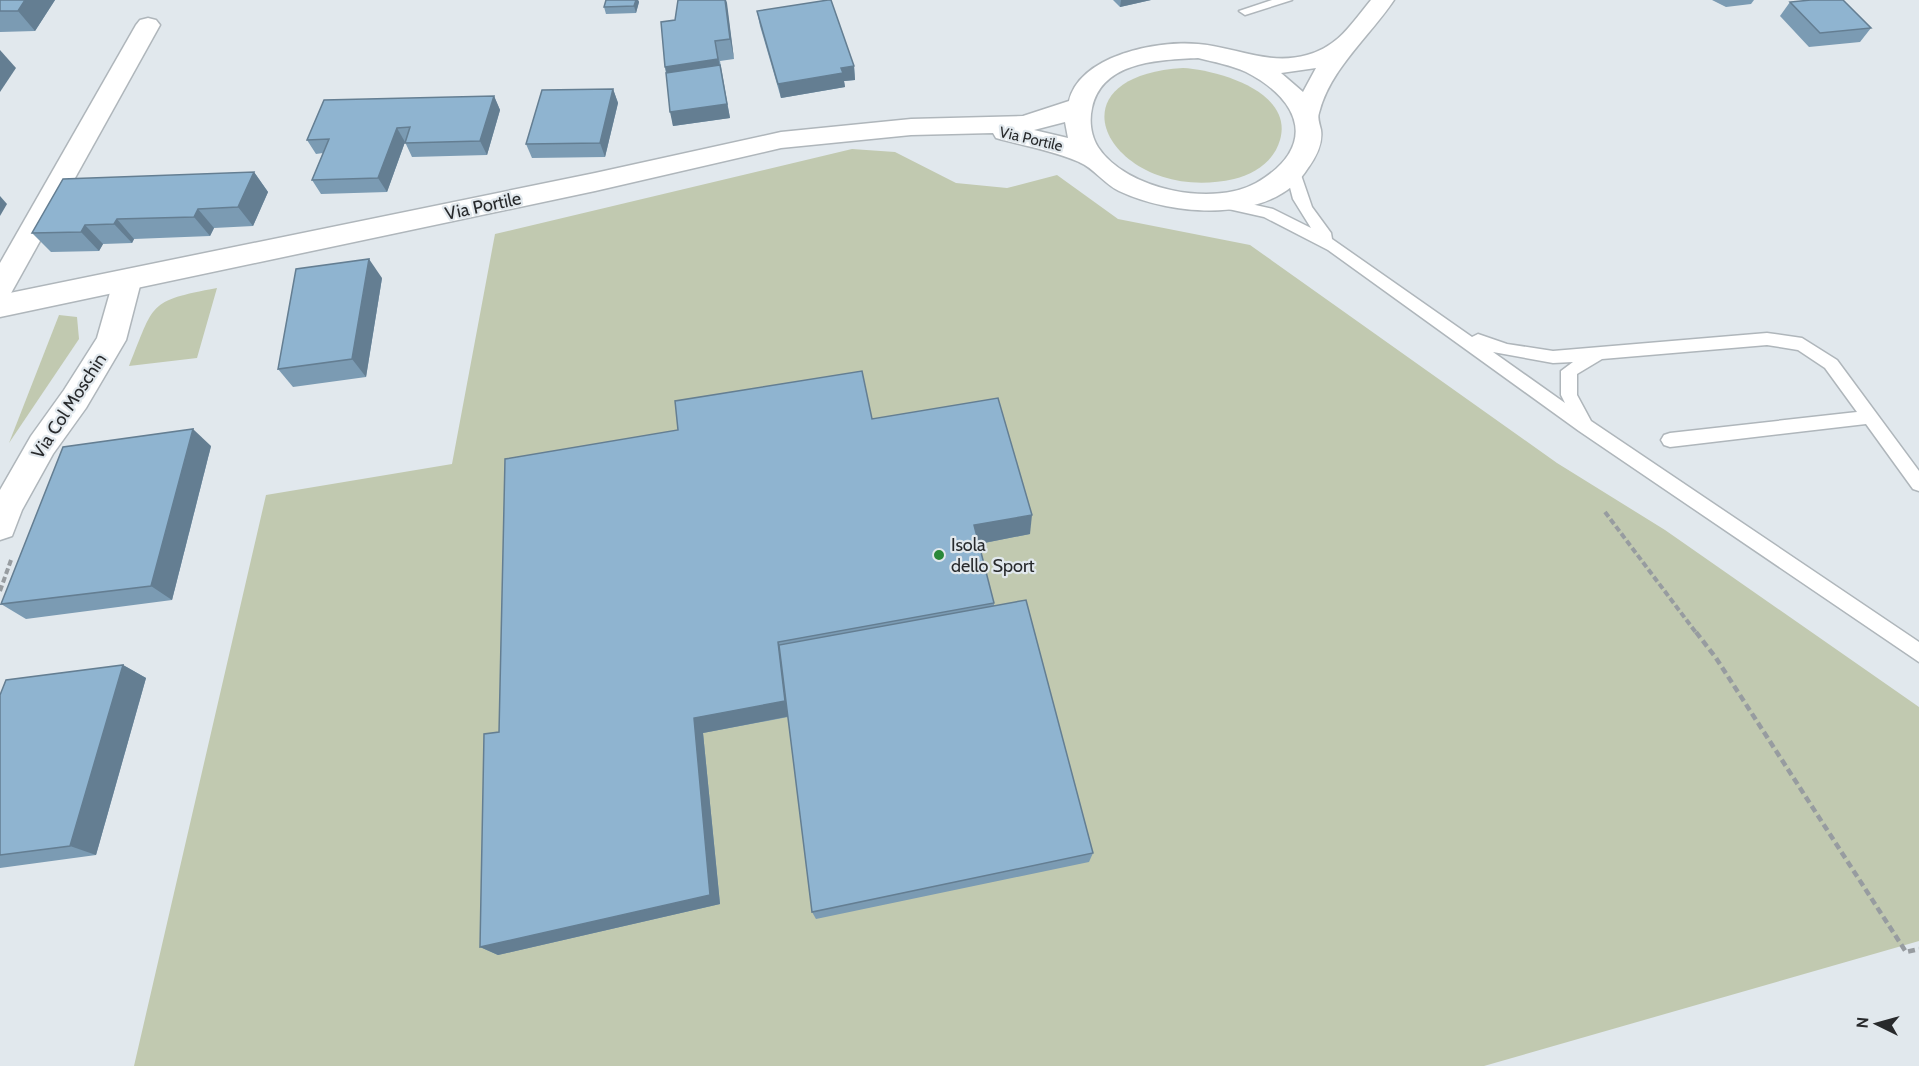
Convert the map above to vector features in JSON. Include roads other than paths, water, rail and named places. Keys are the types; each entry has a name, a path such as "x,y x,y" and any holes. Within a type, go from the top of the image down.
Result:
{"street":[{"path":"1306,113 1324,74 1383,0"},
{"path":"0,288 148,26"},
{"path":"1250,64 1289,91 1306,113 1310,138 1302,162 1293,172 1282,182 1251,196 1220,202 1187,201 1154,195 1125,183 1092,157 1077,126 1079,106 1087,86 1103,72 1130,58 1161,52 1197,51 1250,64 1284,67 1318,62 1343,48"},
{"name":"Via Portile","path":"0,306 127,282 781,140 901,127 1023,124 1056,116 1079,106"},
{"name":"Via Portile","path":"968,127 1026,135 1092,157"},
{"name":"Via Col Moschin","path":"0,526 7,507 42,445 75,399 111,340 127,282"}],"lane":[{"path":"1245,11 1286,0"},
{"path":"1293,172 1296,192 1305,213 1333,246"},
{"path":"1220,202 1268,213 1333,246 1585,426 1919,652"},
{"path":"1454,331 1506,350 1553,357 1599,355 1767,339 1802,345 1831,364 1919,484"},
{"path":"1585,426 1569,395 1569,371 1599,355"},
{"path":"1670,440 1870,417"}],"place":[{"name":"Isola dello Sport","path":"939,555"}]}
